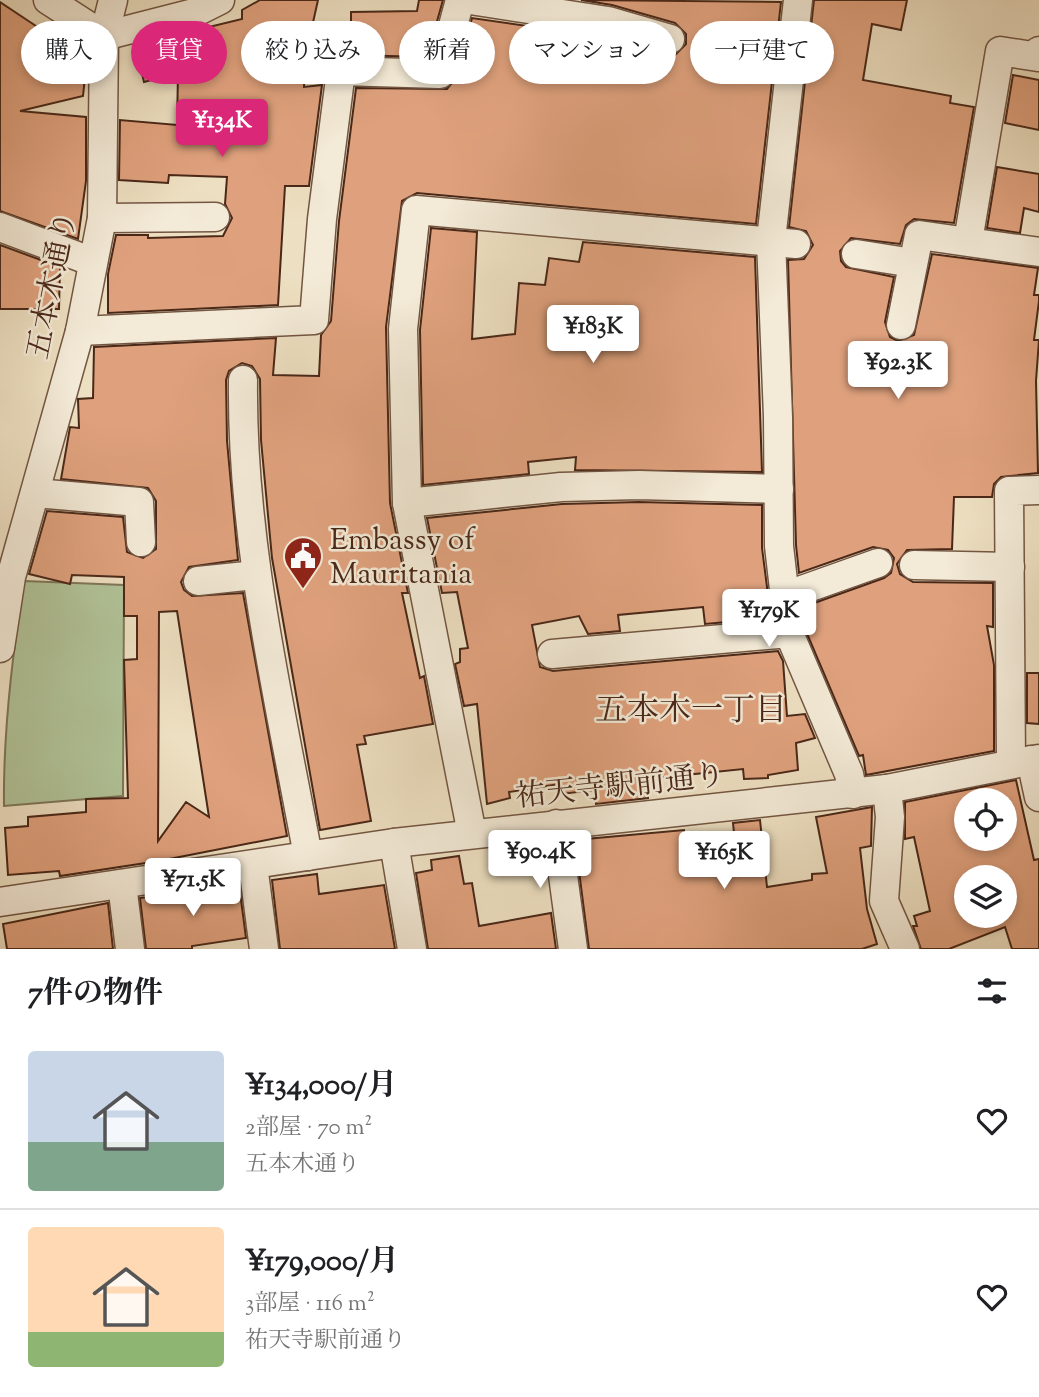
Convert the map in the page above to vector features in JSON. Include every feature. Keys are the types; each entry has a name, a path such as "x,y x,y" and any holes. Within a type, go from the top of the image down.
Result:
{"street":[{"path":"48,0 81,21"},
{"name":"五本木通り","path":"108,21 113,0"},
{"path":"117,33 194,13 220,0"},
{"path":"80,331 314,320 322,219 341,71 440,74 460,0"},
{"path":"470,0 609,11 631,21"},
{"path":"797,0 784,242 779,546 789,633 849,774 853,794"},
{"path":"968,241 1000,51 1038,57 1039,51"},
{"name":"五本木通り","path":"0,648 11,577 80,331 102,218 103,84"},
{"path":"472,834 407,503 403,329 416,210 784,242"},
{"path":"102,218 215,217"},
{"path":"0,226 93,262"},
{"path":"901,325 919,235 1039,251"},
{"path":"856,254 913,263"},
{"path":"243,380 242,441 256,575 308,856"},
{"path":"407,503 561,487 639,485 779,489"},
{"path":"1039,490 1009,491 1010,566 1027,761 1039,797"},
{"path":"35,493 139,502 141,541"},
{"path":"785,596 878,563"},
{"path":"914,565 1010,566"},
{"path":"198,581 256,575"},
{"path":"552,654 789,633"},
{"name":"祐天寺駅前通り","path":"0,902 394,843 853,794 1027,761"},
{"path":"887,789 890,817 884,901 905,949"},
{"path":"556,824 573,949"},
{"path":"394,843 412,949"},
{"path":"253,865 264,949"},
{"path":"122,884 130,949"}],"green space":[{"path":"24,581 124,585 123,796 4,806 9,694"}],"building":[{"path":"260,0 318,0 313,21 241,21 241,84 304,84 304,87 322,85 309,186 285,186 278,305 108,313 108,274 116,235 148,235 148,238 223,236 232,218 225,204 227,177 169,175 168,183 119,180 120,120 177,125 178,84 227,84 227,23 242,19 242,10"},
{"path":"419,0 443,0 437,21 399,21 399,56 385,56 385,21 351,21 351,12 417,11"},
{"path":"581,0 781,2 779,21 690,21 690,84 772,84 756,224 417,193 402,201 386,327 390,503 408,593 402,593 420,678 424,676 433,724 364,736 366,744 357,745 371,821 320,830 272,558 261,440 260,379 252,366 242,363 229,371 226,380 227,441 238,560 189,567 181,582 184,590 192,596 243,593 287,836 159,861 60,876 59,871 8,875 5,828 28,826 28,817 86,812 86,799 128,798 124,660 137,659 137,616 124,616 124,577 72,575 70,584 29,574 47,511 123,517 127,552 143,558 156,549 156,501 148,488 61,479 70,427 79,428 78,399 93,398 94,347 276,338 273,375 319,376 321,335 331,321 339,221 356,88 447,89 451,84 495,84 495,21 509,23 509,84 676,84 676,54 686,44 686,34 676,21 612,5","holes":["177,611 209,817 186,802 158,841 159,612"]},
{"path":"814,0 907,0 901,30 872,24 863,80 951,96 950,103 974,107 954,223 914,219 906,225 900,244 851,238 840,251 841,261 846,267 894,277 885,322 890,337 898,341 914,335 932,254 1038,268 1034,295 1039,295 1039,301 1034,340 1039,340 1036,381 1038,473 1001,477 994,484 992,497 954,497 952,549 907,550 897,564 900,574 913,582 993,583 993,627 987,626 994,665 994,751 866,775 863,755 859,756 805,629 803,607 884,578 891,573 894,558 888,550 873,547 799,573 796,545 788,260 804,259 813,245 806,231 789,227 805,84 834,84 834,21 812,21"},
{"path":"0,2 28,21 21,21 21,84 84,84 83,96 20,111 86,117 86,181 78,239 0,211"},
{"path":"472,18 493,21 471,21"},
{"path":"1013,75 1039,80 1039,130 1005,123"},
{"path":"997,167 1039,174 1039,212 1024,208 1020,233 987,228"},
{"path":"431,228 477,232 472,339 515,334 519,283 545,285 549,258 579,262 583,242 755,257 762,472 575,470 576,457 528,462 529,474 423,485 420,330"},
{"path":"0,245 60,267 59,309 0,309"},
{"path":"639,502 762,505 762,548 771,618 705,624 703,607 618,615 620,631 588,634 579,616 532,625 540,667 553,671 778,651 783,661 787,716 805,714 815,738 796,743 798,770 768,775 768,778 744,779 743,769 647,779 648,798 596,804 595,790 561,794 560,784 509,792 510,798 487,804 477,704 464,706 455,664 460,662 460,649 468,648 457,592 442,593 427,518 562,504"},
{"path":"1027,673 1039,673 1039,724 1027,723"},
{"path":"1016,780 1034,860 1039,859 1039,949 1012,949 1005,928 1017,928 1017,865 954,865 954,928 1002,928 949,949 921,949 913,926 917,926 914,916 930,911 914,837 905,839 905,802 954,792 954,851 1017,851 1017,788 976,788"},
{"path":"872,807 871,846 860,848 867,909 877,944 862,949 589,949 575,840 684,830 685,839 734,833 733,823 760,820 767,887 812,880 812,874 827,873 816,817"},
{"path":"459,856 464,884 472,883 479,926 551,913 556,949 428,949 416,873 432,870 431,860"},
{"path":"317,874 319,894 384,885 395,949 280,949 272,880"},
{"path":"239,884 246,938 192,946 192,949 146,949 140,898"},
{"path":"108,903 113,949 7,949 3,924"}],"place":[{"name":"Embassy of Mauritania","path":"303,590"}],"district":[{"name":"五本木一丁目","path":"691,709"}]}
